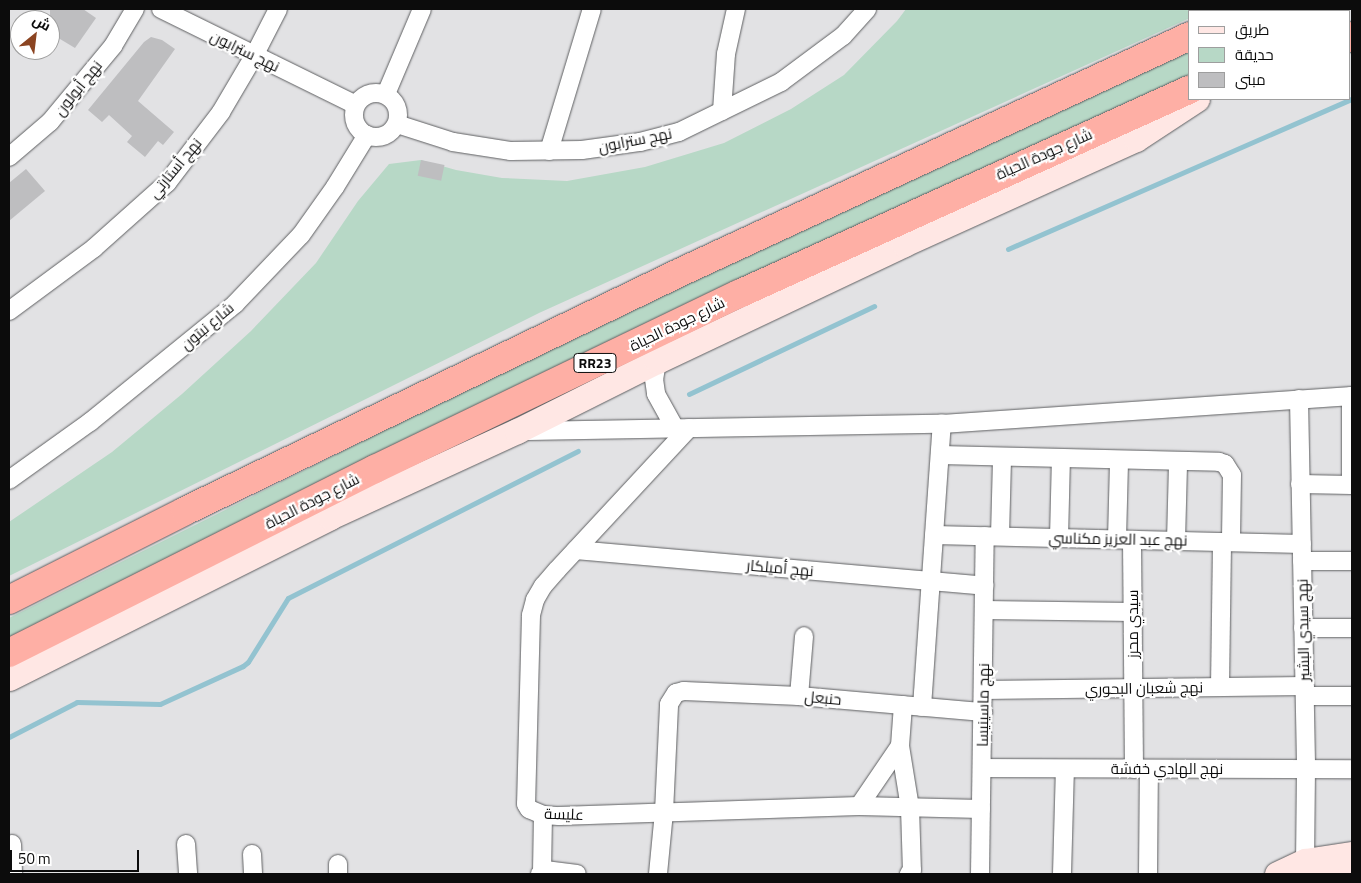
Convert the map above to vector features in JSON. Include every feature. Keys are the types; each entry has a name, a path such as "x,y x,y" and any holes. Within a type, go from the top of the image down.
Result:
{"highway":[{"path":"9,600 194,507 683,271 1188,37"},
{"name":"شارع جودة الحياة","path":"9,653 384,464 739,294 1188,90"}],"street":[{"name":"نهج أبولون","path":"9,157 50,122 113,46 135,9"},
{"name":"نهج سترابون","path":"161,9 356,105"},
{"name":"نهج أستارتي","path":"9,311 94,248 167,183 221,112 254,56 278,9"},
{"path":"386,94 422,9"},
{"path":"549,151 592,9"},
{"path":"722,111 726,54 736,9"},
{"name":"نهج سترابون","path":"397,124 453,142 511,151 582,150 640,142 680,132 781,82 843,36 867,9"},
{"path":"369,93 386,94 398,107 397,124 384,136 367,135 360,130 355,122 356,105 369,93"},
{"path":"9,678 330,517 517,431 657,361 904,244 1136,139 1195,100"},
{"name":"شارع نبتون","path":"9,480 105,410 241,298 301,235 336,187 367,135"},
{"path":"657,361 654,379 656,394 682,428"},
{"path":"517,431 942,424 1352,396 1352,485 1300,484"},
{"name":"نهج سيدي البشير","path":"1298,399 1305,691 1305,861"},
{"path":"922,707 942,424"},
{"name":"عليسة","path":"682,428 543,586 535,600 531,615 526,804 529,810 543,816 859,806 981,809"},
{"path":"940,455 1219,462 1225,464 1232,475 1226,542 1220,687"},
{"name":"نهج ماسينيسا","path":"980,874 984,586 1002,457"},
{"path":"1059,538 1061,458"},
{"name":"سيدي محرز","path":"1119,460 1124,539 1133,612 1133,688 1148,874"},
{"path":"1176,540 1178,462"},
{"name":"نهج عبد العزيز مكناسي","path":"934,535 1226,542 1352,561"},
{"name":"نهج أميلكار","path":"576,550 984,586"},
{"path":"984,610 1133,612"},
{"path":"1303,628 1352,628"},
{"path":"799,696 804,636"},
{"name":"نهج شعبان البحوري","path":"983,690 1220,687 1305,691 1352,696"},
{"name":"حنبعل","path":"664,812 669,704 676,694 684,691 799,696 983,712"},
{"path":"903,705 900,746 910,808 912,870 909,874"},
{"path":"859,806 900,746"},
{"name":"نهج الهادي خفشة","path":"982,768 1352,769"},
{"path":"1062,874 1065,769"},
{"path":"658,874 664,812"},
{"path":"541,873 543,816"},
{"path":"12,844 13,874"},
{"path":"186,844 188,874"},
{"path":"252,854 253,874"},
{"path":"1278,874 1305,861 1352,854"},
{"path":"541,873 545,870 578,874"},
{"path":"1278,874 1352,872"}],"green space":[{"path":"906,9 1210,9 1188,10 1188,19 539,313 9,576 9,522 112,452 182,394 251,331 316,263 358,201 389,164 421,160 456,170 502,178 567,181 645,167 724,143 791,109 844,75 897,21"},
{"path":"1188,49 1188,82 9,648 9,618 553,346"}],"building":[{"path":"83,9 96,18 75,48 60,39 60,10 50,10"},
{"path":"151,37 162,40 175,49 138,101 174,132 163,145 158,141 145,157 127,142 132,136 109,115 102,122 88,110 144,42"},
{"path":"421,160 444,165 441,181 418,176"},
{"path":"26,169 45,191 9,221 9,183"}],"waterway":[{"path":"1008,249 1350,100"},
{"path":"689,394 874,306"},
{"path":"9,737 77,702 160,704 243,666 248,662 288,598 578,451"}]}
